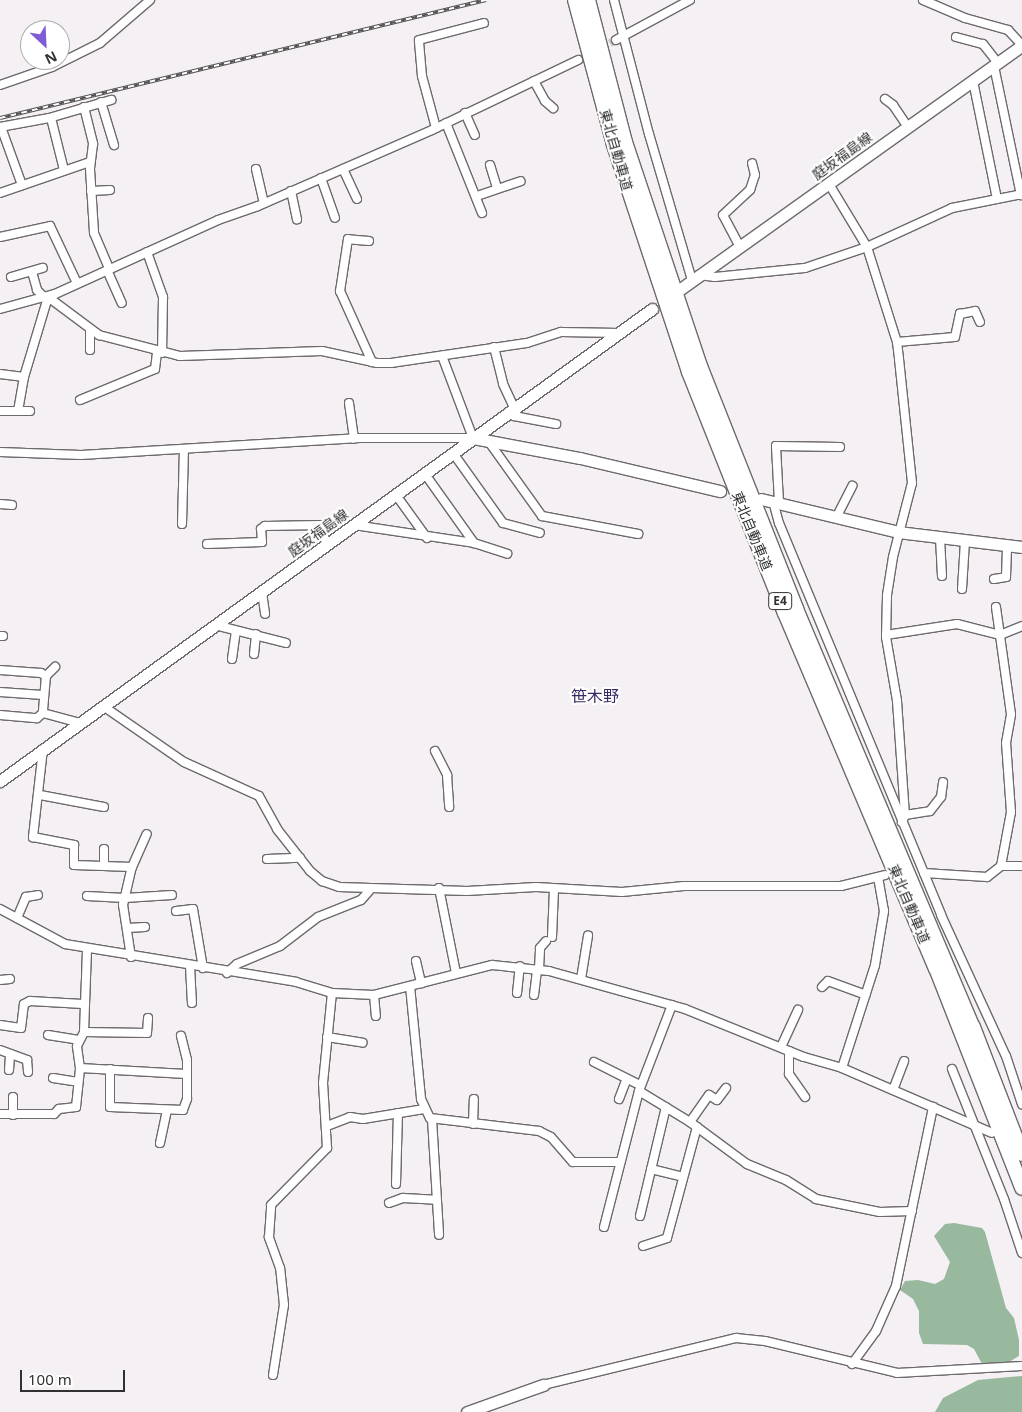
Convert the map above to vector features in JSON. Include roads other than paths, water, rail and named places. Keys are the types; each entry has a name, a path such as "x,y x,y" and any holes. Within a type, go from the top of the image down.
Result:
{"highway":[{"name":"東北自動車道","path":"576,0 614,144 689,372 782,605 936,968 1022,1188"},
{"name":"東北自動車道","path":"588,0 628,151 703,374 789,592 966,1008 1022,1154"}],"main road":[{"name":"庭坂福島線","path":"679,290 1022,45"},
{"name":"庭坂福島線","path":"0,781 652,309"},
{"path":"473,438 580,458 720,491"},
{"path":"761,499 901,532 1022,547"},
{"path":"467,1412 543,1385"}],"street":[{"path":"0,86 52,67 100,43 150,0"},
{"path":"614,0 619,39 695,278 805,268 867,247 952,208 1021,194 996,64 983,44 956,37"},
{"path":"619,39 690,0"},
{"path":"924,0 965,18 1008,30 1022,45"},
{"path":"436,128 422,76 419,40 484,23"},
{"path":"0,309 47,297 436,128 578,60"},
{"path":"534,80 545,102 553,108"},
{"path":"973,80 997,199"},
{"path":"885,99 894,105 908,128"},
{"path":"22,185 1,127 51,118 111,100"},
{"path":"101,102 114,145"},
{"path":"84,107 93,144 90,162 95,238 122,303"},
{"path":"465,114 475,135"},
{"path":"51,118 64,170"},
{"path":"446,123 477,196 482,213"},
{"path":"0,193 90,162"},
{"path":"740,247 723,215 750,190 755,175 752,162"},
{"path":"490,165 497,188"},
{"path":"256,169 264,203"},
{"path":"342,169 356,199"},
{"path":"321,178 335,218"},
{"path":"477,196 521,181"},
{"path":"829,184 867,247 897,342 912,483 887,596 886,635 897,701 903,819"},
{"path":"91,191 110,190"},
{"path":"291,191 297,219"},
{"path":"0,237 50,226 77,283"},
{"path":"369,241 348,239 340,291 372,362"},
{"path":"80,400 154,369 160,353 162,297 147,252"},
{"path":"12,277 43,268"},
{"path":"32,272 37,290 90,329 107,338 160,353 214,356 322,351 372,362 416,361 527,343 560,332 619,333"},
{"path":"18,411 24,377 47,297"},
{"path":"897,342 955,337 960,314 975,311 980,322"},
{"path":"90,329 90,350"},
{"path":"494,347 503,384 514,416 556,424"},
{"path":"0,452 81,455 354,438 473,438 442,356"},
{"path":"0,374 24,377"},
{"path":"349,403 354,438"},
{"path":"0,411 30,411"},
{"path":"489,442 542,516 638,534"},
{"path":"840,447 776,446 778,523 903,819 916,863 924,873 1006,1056 1022,1104"},
{"path":"182,524 184,450"},
{"path":"453,453 503,523 540,533"},
{"path":"425,474 474,543"},
{"path":"837,516 852,486"},
{"path":"396,496 427,538"},
{"path":"0,504 12,505"},
{"path":"207,544 262,542 261,529 265,526 320,524 327,545"},
{"path":"354,526 427,538 474,543 507,554"},
{"path":"940,538 942,576"},
{"path":"962,589 965,541"},
{"path":"994,579 1006,577 1007,546"},
{"path":"262,592 265,614"},
{"path":"996,607 1010,702 1006,743 1012,794 1001,866"},
{"path":"886,635 957,624 1000,635 1022,626"},
{"path":"215,625 286,643"},
{"path":"232,659 236,631"},
{"path":"254,654 256,634"},
{"path":"43,713 46,676 55,667"},
{"path":"0,670 42,672 46,676"},
{"path":"0,692 43,695"},
{"path":"104,706 184,762 259,796 277,829 300,858 322,881 339,887 370,890 439,888 467,891 536,887 554,890 622,892 684,886 841,886 882,876 883,919 866,995 842,1068"},
{"path":"0,715 37,718 43,713"},
{"path":"43,713 80,723"},
{"path":"43,749 40,795 33,837 74,846 74,865 132,867"},
{"path":"435,751 447,775 448,807"},
{"path":"903,819 930,811 941,797 943,782"},
{"path":"40,795 104,807"},
{"path":"131,957 125,898 132,867 147,834"},
{"path":"104,849 104,865"},
{"path":"267,859 300,858"},
{"path":"924,873 987,877 1001,866 1022,866"},
{"path":"439,888 456,973"},
{"path":"227,973 237,964 280,946 318,917 361,900 370,890"},
{"path":"534,995 540,948 549,939 554,890"},
{"path":"17,918 26,897 38,895"},
{"path":"87,896 125,898 172,895"},
{"path":"0,909 56,941 87,949 227,973 296,982 332,993 374,995 456,973 492,966 520,966 538,969 672,1005 785,1049 842,1068 992,1133"},
{"path":"176,911 193,909 203,968"},
{"path":"127,928 145,927"},
{"path":"581,979 588,936"},
{"path":"0,1114 54,1114 59,1108 76,1108 80,1068 76,1055 79,1040 84,1032 87,949"},
{"path":"416,961 421,983"},
{"path":"190,966 192,1003"},
{"path":"517,992 520,966"},
{"path":"0,980 10,979"},
{"path":"822,987 828,981 866,995"},
{"path":"410,986 412,1027 424,1109 432,1119 439,1235"},
{"path":"273,1375 283,1322 283,1294 280,1268 269,1237 271,1205 325,1152 327,1126 323,1084 332,993"},
{"path":"374,995 376,1016"},
{"path":"0,1025 21,1028 24,1004 30,1001 84,1004"},
{"path":"604,1227 640,1088 672,1005"},
{"path":"798,1010 785,1049 789,1074 805,1097"},
{"path":"84,1032 147,1033 148,1018"},
{"path":"48,1035 79,1040"},
{"path":"110,1069 110,1107 183,1110 187,1099 181,1036"},
{"path":"327,1037 363,1043"},
{"path":"0,1050 27,1060 28,1072"},
{"path":"9,1070 10,1054"},
{"path":"894,1090 904,1061"},
{"path":"594,1062 640,1088 694,1124 747,1164 786,1180 816,1199 880,1212 912,1211"},
{"path":"80,1068 186,1074"},
{"path":"952,1069 1004,1199 1022,1253"},
{"path":"53,1078 78,1082"},
{"path":"619,1098 626,1081"},
{"path":"643,1246 667,1238 694,1124 709,1095 717,1100 726,1088"},
{"path":"13,1097 13,1115"},
{"path":"473,1124 474,1099"},
{"path":"640,1216 666,1107"},
{"path":"852,1364 876,1331 889,1306 912,1211 933,1107"},
{"path":"327,1126 350,1117 363,1119 424,1109"},
{"path":"160,1143 167,1110"},
{"path":"396,1184 398,1114"},
{"path":"432,1119 539,1131 551,1137 573,1162 620,1162"},
{"path":"651,1168 682,1177"},
{"path":"389,1203 403,1198 436,1200"},
{"path":"543,1385 736,1338 766,1341 852,1364 897,1373 1022,1366"}],"tunnel":[{"path":"578,60 616,40"}],"railway":[{"path":"0,118 486,0"}],"district":[{"name":"笹木野","path":"595,696"}]}
